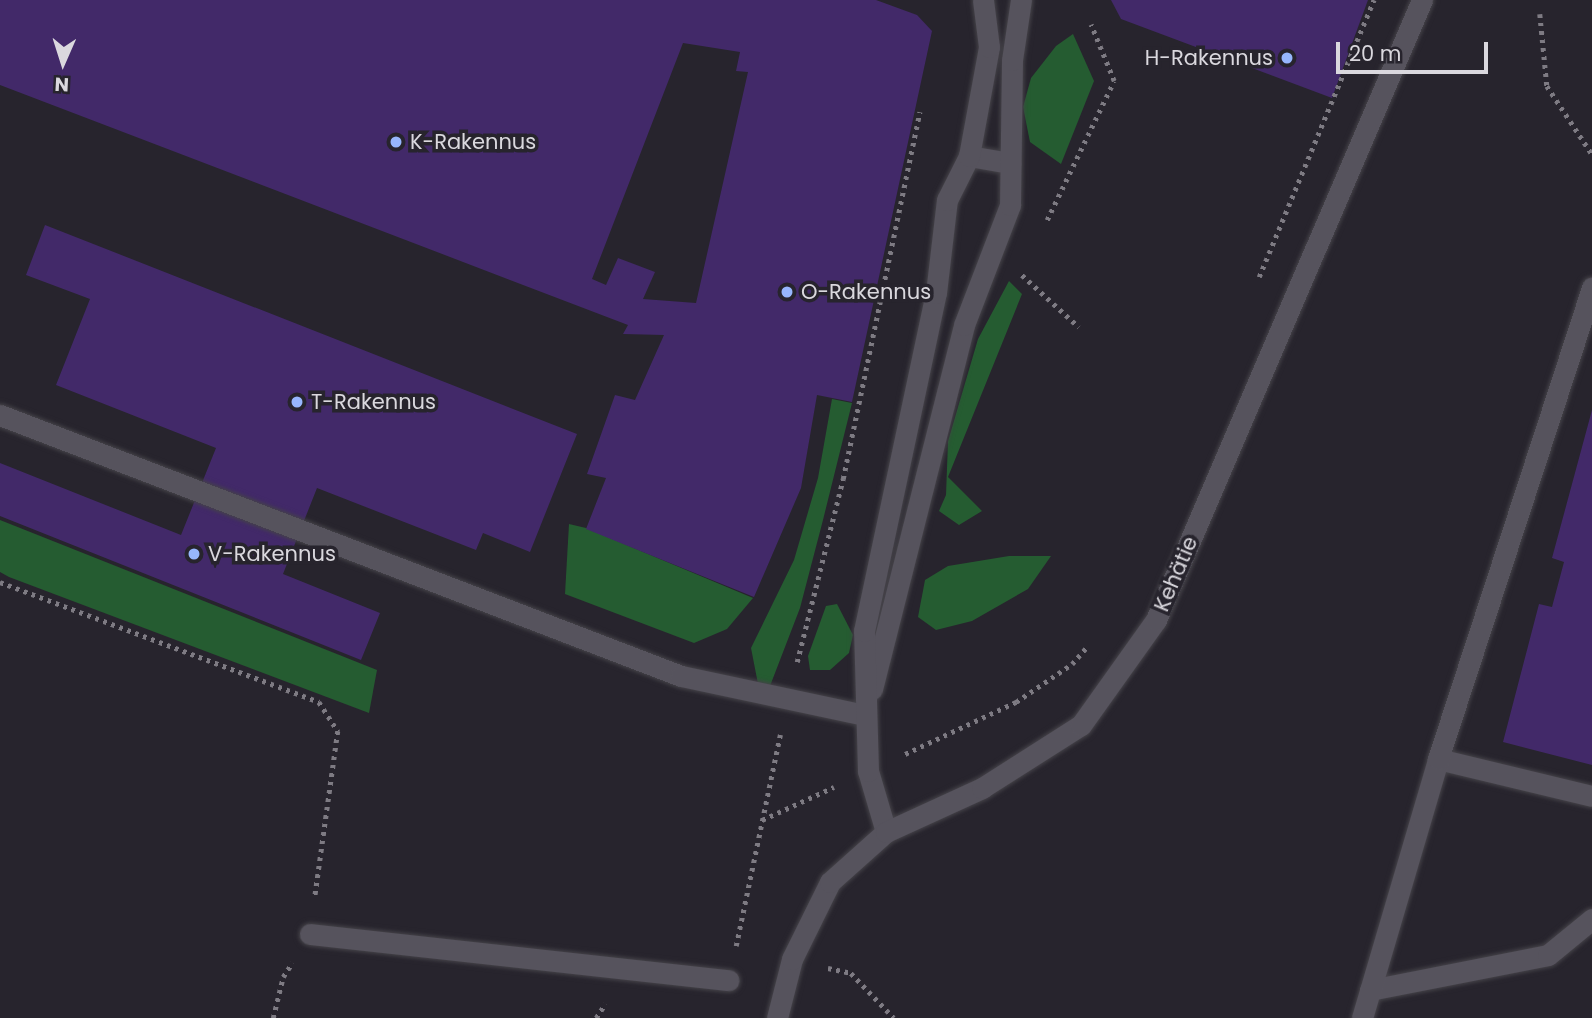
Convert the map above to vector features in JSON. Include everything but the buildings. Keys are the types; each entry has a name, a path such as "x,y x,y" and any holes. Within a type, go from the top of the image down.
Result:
{"street":[{"path":"886,832 867,771 864,631 936,293 947,200 969,156 989,47 984,0"},
{"path":"865,715 908,558 964,325 1010,205 1012,60 1021,0"},
{"name":"Kehätie","path":"777,1018 792,959 830,882 886,832 982,789 1081,725 1156,620 1422,0"},
{"path":"969,156 1010,163"},
{"path":"1362,1018 1438,759 1592,287"},
{"path":"0,415 681,676 865,715"},
{"path":"1438,759 1592,796"},
{"path":"1370,990 1548,955 1592,919"},
{"path":"310,934 728,980"}],"path":[{"path":"1256,282 1374,0"},
{"path":"1540,14 1547,86 1592,154"},
{"path":"1044,226 1114,81 1091,25"},
{"path":"736,946 788,698 843,479 920,112"},
{"path":"1027,263 1021,275 1079,327"},
{"path":"0,582 319,702 338,731 310,934 283,977 273,1018"},
{"path":"762,820 1016,702 1072,664 1096,637"}],"green space":[{"path":"1073,34 1094,81 1061,164 1030,142 1023,107 1031,78 1056,46"},
{"path":"1009,281 1022,294 948,477 982,511 959,525 939,511 946,495 948,441 978,339"},
{"path":"832,399 852,403 823,520 800,608 770,686 759,689 751,648 794,560 818,478"},
{"path":"0,520 377,670 369,713 9,577 0,572"},
{"path":"569,524 586,528 753,598 727,629 694,643 565,594"},
{"path":"1009,556 1051,556 1028,589 972,621 936,630 918,617 925,580 948,566"},
{"path":"837,604 853,635 849,653 830,670 810,670 808,656 826,606"}],"place":[{"name":"H-Rakennus","path":"1287,58"},
{"name":"K-Rakennus","path":"396,142"},
{"name":"O-Rakennus","path":"787,292"},
{"name":"T-Rakennus","path":"297,402"},
{"name":"V-Rakennus","path":"194,554"}]}
